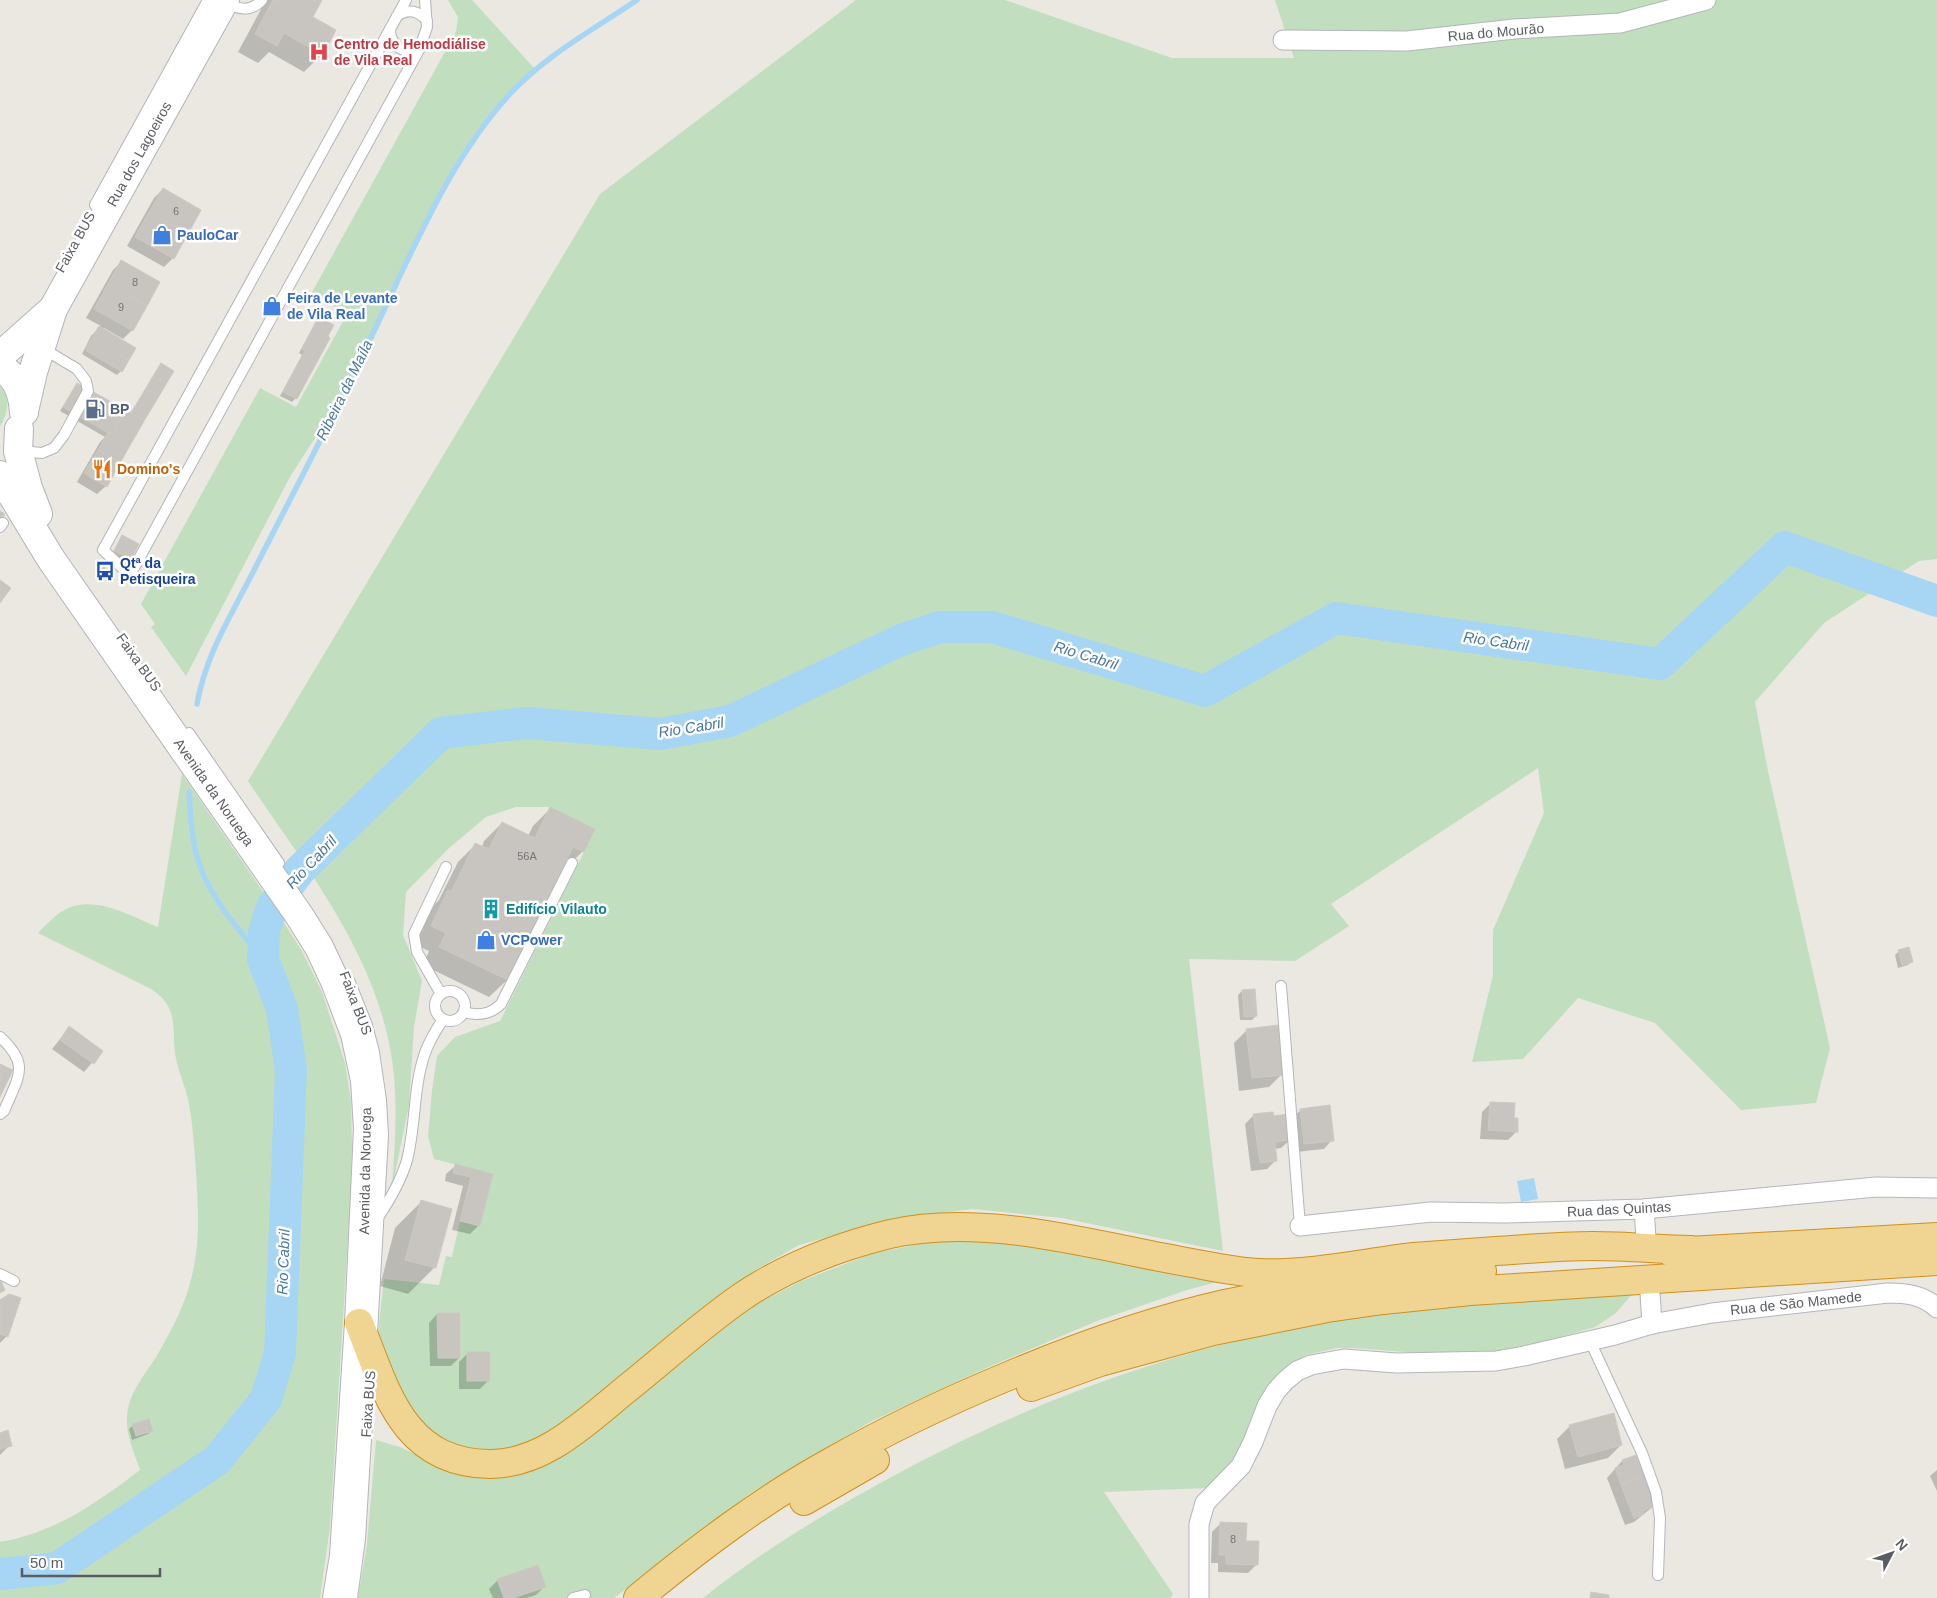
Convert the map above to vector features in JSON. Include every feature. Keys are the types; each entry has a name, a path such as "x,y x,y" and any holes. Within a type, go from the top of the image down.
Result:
{"highway":[{"path":"359,1323 394,1407 410,1430 424,1445 455,1459 476,1464 509,1463 539,1452 564,1439 702,1328 738,1300 764,1283 793,1267 826,1254 893,1234 923,1229 996,1229 1063,1238 1163,1258 1256,1273 1315,1271 1414,1258 1557,1247 1592,1246 1690,1250"},
{"path":"638,1598 727,1529 829,1463 970,1392 1118,1334 1227,1304 1330,1286 1690,1250 1937,1237"},
{"path":"666,1598 757,1531 810,1496 869,1462 948,1423 1042,1382 1147,1348 1272,1318 1383,1300 1480,1291 1937,1261"}],"main road":[{"name":"Rua dos Lagoeiros","path":"0,356 41,312 219,1"},
{"name":"Rua dos Lagoeiros","path":"15,435 41,348 41,312"},
{"name":"Avenida da Noruega","path":"0,367 6,370 16,382 22,396 15,435 32,499 73,588"},
{"name":"Avenida da Noruega","path":"0,475 51,559 253,836 319,947 335,981 355,1034 365,1080 371,1225 359,1323 344,1556 337,1598"}],"street":[{"name":"Rua do Mourão","path":"1283,40 1407,41 1514,29 1620,23 1706,0"},
{"name":"Rua das Quintas","path":"1300,1226 1431,1212 1644,1209 1876,1187 1937,1188"},
{"path":"1644,1209 1646,1238"},
{"path":"1650,1293 1652,1324"},
{"name":"Rua de São Mamede","path":"1199,1598 1199,1524 1205,1503 1242,1466 1267,1406 1285,1381 1311,1365 1344,1359 1396,1363 1496,1361 1590,1341 1652,1324 1712,1313 1888,1293 1918,1296 1937,1308"}],"lane":[{"path":"219,1 239,9 250,9 262,0"},
{"path":"406,0 103,550 130,574 420,48 427,21 425,0"},
{"name":"Faixa BUS","path":"88,219 219,1"},
{"path":"397,16 404,12 414,11 423,16 427,21"},
{"path":"390,29 391,39 400,49 410,51 420,48"},
{"path":"0,342 41,312"},
{"path":"15,435 42,453 54,448 64,435 88,392 86,381 77,369 41,348"},
{"path":"32,499 45,523"},
{"path":"184,726 253,836 284,870"},
{"path":"464,1012 485,1014 501,1004 572,863"},
{"path":"441,994 417,952 414,934 446,866"},
{"name":"Faixa BUS","path":"346,974 367,1025 380,1085 383,1135 371,1225 372,1353 360,1539 352,1598"},
{"path":"1281,986 1300,1226"},
{"path":"449,991 457,993 464,999 464,1012 455,1020 443,1019 439,1016 435,1007 438,998 441,994 449,991"},
{"path":"371,1225 392,1196 402,1174 410,1146 421,1066 430,1040 443,1019"},
{"path":"0,1037 13,1049 19,1059 20,1070 4,1111 0,1114"},
{"path":"0,1274 14,1281"},
{"path":"1590,1341 1642,1453 1656,1492 1660,1518 1658,1575"},
{"path":"573,1598 585,1595"}],"green space":[{"path":"448,0 472,0 536,70 508,95 486,123 444,187 341,398 291,475 186,676 151,627 155,624 141,604 260,388 296,407 347,314 311,294 456,32 458,17"},
{"path":"856,0 1005,0 1172,58 1294,58 1275,0 1937,0 1937,559 1919,561 1824,623 1755,702 1768,771 1830,1048 1816,1103 1741,1110 1655,1023 1578,998 1523,1059 1472,1062 1493,975 1493,930 1544,813 1538,768 1331,904 1349,926 1295,961 1189,959 1223,1251 1062,1218 972,1209 896,1219 799,1245 757,1269 551,1433 525,1445 505,1451 468,1449 436,1437 412,1415 381,1350 378,1333 384,1279 439,1285 446,1256 452,1257 460,1221 480,1226 493,1174 434,1159 428,1136 437,1056 455,1037 500,1021 584,852 550,807 516,807 486,817 448,849 406,892 403,935 422,981 414,1027 409,1105 392,1188 396,1118 395,1083 390,1048 381,1011 368,975 333,908 248,781 600,194"},
{"path":"0,387 6,396 7,406 5,417 0,426"},
{"path":"182,774 302,951 322,992 345,1063 351,1101 351,1190 330,1527 320,1598 0,1598 0,1542 39,1532 57,1524 108,1494 140,1470 128,1432 127,1419 130,1401 178,1317 194,1266 198,1238 198,1212 193,1135 188,1099 175,1052 171,1013 161,997 151,989 38,933 61,912 72,906 84,904 110,908 158,927"},
{"path":"933,1241 1023,1242 1221,1281 1187,1290 1097,1321 984,1369 872,1421 748,1495 614,1598 358,1598 367,1544 376,1440 400,1447 446,1469 488,1473 664,1370 747,1309 801,1281 871,1254"},
{"path":"1633,1293 1616,1313 1595,1327 1528,1347 1495,1353 1430,1354 1337,1348 1306,1355 1285,1368 1273,1380 1239,1462 1208,1488 1104,1492 1173,1594 1171,1598 703,1598 742,1568 803,1528 920,1462 1032,1409 1090,1386 1149,1366 1208,1348 1268,1334 1367,1316 1519,1301"}],"water":[{"path":"1534,1178 1538,1199 1521,1202 1517,1181"}],"building":[{"path":"273,0 322,0 313,17 336,30 323,55 284,33 277,46 255,34"},
{"path":"163,188 201,210 188,234 149,212"},
{"path":"149,212 188,234 174,259 135,237"},
{"path":"121,260 160,282 147,306 108,284"},
{"path":"108,284 147,306 133,331 94,309"},
{"path":"319,317 334,325 328,336 330,338 297,399 283,392 305,351 302,349"},
{"path":"99,326 136,348 129,360 92,338"},
{"path":"92,338 129,360 122,372 85,350"},
{"path":"161,363 174,371 144,421 131,413"},
{"path":"77,383 126,410 112,435 63,407"},
{"path":"126,410 144,421 120,463 98,450 108,432 112,435"},
{"path":"98,450 120,463 107,487 84,473"},
{"path":"0,511 5,514 0,521"},
{"path":"122,535 139,544 131,559 114,551"},
{"path":"104,567 109,574 107,576 101,569"},
{"path":"0,580 11,588 0,603"},
{"name":"Edifício Vilauto","path":"550,807 595,829 584,852 573,847 508,980 439,947 446,933 431,926 448,890 451,892 475,843 489,849 502,822 535,838"},
{"path":"1909,947 1913,962 1902,965 1898,950"},
{"path":"1255,989 1257,1016 1244,1017 1242,990"},
{"path":"1278,1025 1283,1075 1252,1078 1246,1029"},
{"path":"69,1026 103,1051 94,1064 60,1040"},
{"path":"0,1064 13,1070 0,1097"},
{"path":"1490,1102 1515,1103 1514,1118 1518,1118 1518,1132 1488,1130"},
{"path":"1330,1105 1334,1141 1304,1144 1300,1109"},
{"path":"1273,1112 1274,1116 1287,1114 1291,1140 1275,1142 1277,1161 1260,1163 1253,1114"},
{"path":"455,1164 493,1174 480,1226 460,1221 471,1177 453,1173"},
{"path":"421,1200 452,1209 436,1268 405,1260"},
{"path":"0,1279 5,1290 0,1293"},
{"path":"9,1294 21,1298 8,1337 0,1334 0,1300"},
{"path":"437,1313 460,1313 460,1358 438,1358"},
{"path":"467,1352 490,1352 490,1381 467,1381"},
{"path":"1614,1413 1622,1445 1578,1457 1569,1425"},
{"path":"149,1419 153,1431 136,1436 132,1424"},
{"path":"8,1430 12,1446 0,1449 0,1433"},
{"path":"1636,1455 1644,1476 1621,1485 1615,1468 1624,1465 1622,1460"},
{"path":"1644,1476 1656,1505 1643,1511 1644,1514 1634,1518 1621,1485"},
{"path":"1220,1522 1247,1523 1246,1541 1259,1541 1258,1565 1226,1564 1226,1555 1219,1555"},
{"path":"538,1565 546,1587 513,1598 504,1598 497,1579"},
{"path":"1591,1592 1609,1595 1609,1598 1590,1598"}],"waterway":[{"name":"Ribeira da Maíla","path":"197,704 206,669 219,638 342,397 421,233 460,161 490,117 508,96 537,68 637,0"},
{"name":"Rio Cabril","path":"0,1574 57,1568 217,1460 266,1399 280,1353 291,1070 282,1009 263,959 264,931 272,907 300,870 441,733 527,723 660,734 730,721 901,640 940,627 992,627 1205,691 1336,618 1660,664 1785,547 1937,601"},
{"name":"Ribeira da Maíla","path":"189,792 194,842 199,865 222,908 263,959"}],"place":[{"name":"Centro de Hemodiálise de Vila Real","path":"319,52"},
{"name":"PauloCar","path":"162,235"},
{"name":"Feira de Levante de Vila Real","path":"272,306"},
{"name":"BP","path":"95,409"},
{"name":"Domino's","path":"102,469"},
{"name":"Qtª da Petisqueira","path":"105,571"},
{"name":"Edifício Vilauto","path":"491,909"},
{"name":"VCPower","path":"486,940"}]}
